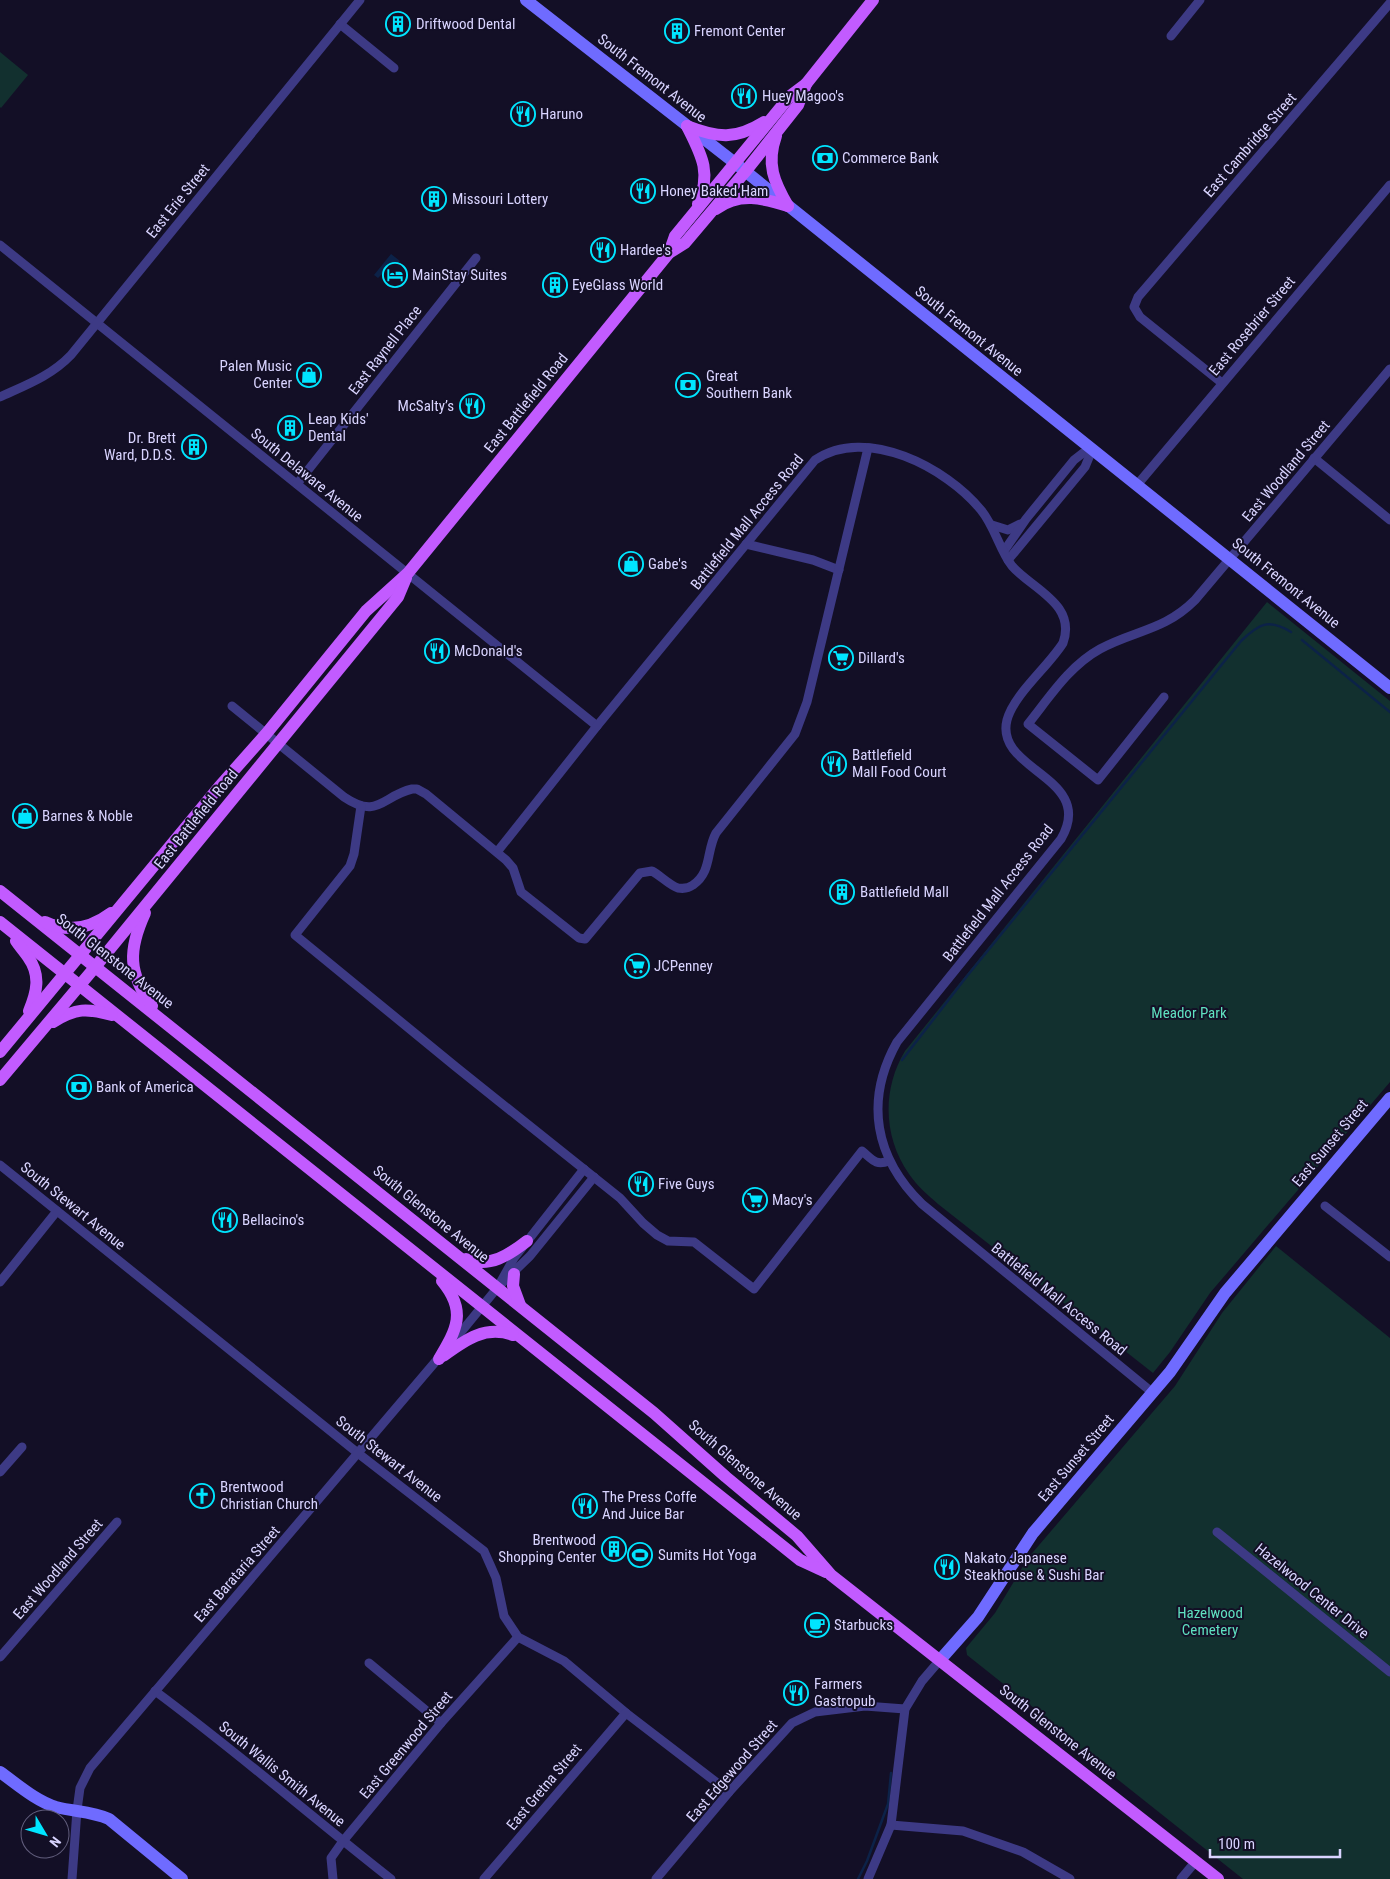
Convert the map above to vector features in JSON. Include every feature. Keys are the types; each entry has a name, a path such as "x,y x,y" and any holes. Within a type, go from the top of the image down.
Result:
{"main road":[{"name":"East Battlefield Road","path":"0,1052 219,787 266,734 366,611 408,573 669,253 684,243 708,215 773,117 790,96 806,84 873,0"},
{"name":"South Fremont Avenue","path":"535,3 1390,688"},
{"name":"East Battlefield Road","path":"669,253 675,236 694,214 779,129 798,105 806,84"},
{"path":"687,126 712,135 726,136 751,130 773,117"},
{"path":"687,126 704,163 705,172 701,196 694,214"},
{"path":"779,129 774,144 772,166 774,181 788,206"},
{"path":"708,215 722,205 747,197 767,199 788,206"},
{"name":"East Battlefield Road","path":"0,1080 80,986 398,597 408,573"},
{"name":"South Glenstone Avenue","path":"0,891 654,1413 726,1477 798,1536 831,1575 1218,1879"},
{"path":"152,898 135,937 132,950 132,965 139,985 159,1017"},
{"path":"32,916 54,926 78,928 98,921 121,906"},
{"name":"South Glenstone Avenue","path":"0,922 800,1560 831,1575"},
{"path":"12,932 21,950 29,958 38,985 25,1022"},
{"path":"43,1030 64,1016 80,1010 99,1010 118,1016"},
{"name":"East Sunset Street","path":"940,1660 978,1617 1033,1533 1170,1372 1225,1293 1390,1098"},
{"path":"459,1256 475,1262 489,1263 505,1256 527,1241"},
{"path":"424,1261 449,1290 454,1298 458,1313 456,1328 439,1359"},
{"path":"514,1274 513,1286 520,1305"},
{"path":"439,1359 462,1342 482,1333 502,1331 520,1338"},
{"path":"0,1772 48,1803 96,1813 109,1819 182,1879"}],"street":[{"name":"East Erie Street","path":"0,397 39,380 56,369 71,354 98,324 360,0"},
{"path":"1171,36 1200,0"},
{"name":"East Cambridge Street","path":"1222,383 1140,317 1134,307 1138,297 1390,3"},
{"path":"340,24 394,68"},
{"name":"East Rosebrier Street","path":"1137,485 1390,185"},
{"name":"South Delaware Avenue","path":"0,245 598,726"},
{"name":"East Raynell Place","path":"298,484 476,258"},
{"name":"East Woodland Street","path":"1164,698 1098,780 1028,724 1080,662 1105,646 1151,629 1175,617 1195,600 1390,369"},
{"path":"232,706 344,797 360,806 376,806 406,790 417,789 426,794 506,860 513,868 521,892 582,940 585,939 640,873 652,871 671,884 681,888 691,887 697,882 706,869 716,833 799,728 808,702 868,448"},
{"name":"Battlefield Mall Access Road","path":"497,852 816,460 833,451 868,448 881,449 910,458 940,473 970,497 992,525 1008,560 1016,570 1054,601 1064,619 1063,643 1015,703 1007,719 1006,731 1009,743 1016,752 1063,795 1068,808 1068,824 1061,839 913,1021 892,1051 882,1076 878,1102 880,1132 889,1161 905,1186 932,1214 1153,1393"},
{"path":"1004,551 1026,519 1074,460 1078,456 1092,450"},
{"path":"1008,560 1084,468 1092,450"},
{"path":"1314,458 1390,520"},
{"path":"992,525 1008,530 1018,526 1026,519"},
{"path":"746,544 813,560 839,570"},
{"path":"360,806 354,854 350,866 295,935 620,1198 643,1223 658,1235 668,1241 694,1242 754,1289 862,1151 876,1163 881,1164 889,1161"},
{"name":"South Stewart Avenue","path":"0,1165 359,1454 484,1551 496,1578 504,1616 518,1637 564,1661 626,1713 729,1792"},
{"path":"498,1287 506,1271 527,1241 584,1169"},
{"path":"498,1287 514,1274 594,1177"},
{"path":"1326,1206 1390,1257"},
{"path":"0,1282 57,1211"},
{"name":"East Barataria Street","path":"72,1879 76,1810 80,1788 90,1768 359,1454 498,1287"},
{"path":"0,1472 22,1447"},
{"name":"East Woodland Street","path":"0,1657 118,1522"},
{"name":"Hazelwood Center Drive","path":"1217,1532 1390,1672"},
{"name":"East Greenwood Street","path":"332,1879 331,1858 343,1841 441,1723 518,1637"},
{"name":"East Sunset Street","path":"868,1879 891,1825 905,1709 922,1681 940,1660"},
{"path":"369,1663 441,1723"},
{"name":"South Wallis Smith Avenue","path":"155,1691 202,1726 391,1879"},
{"name":"East Edgewood Street","path":"656,1879 729,1792 792,1723 815,1712 866,1706 905,1709"},
{"name":"East Gretna Street","path":"484,1879 626,1713"},
{"path":"891,1825 964,1831 1023,1852 1070,1879"},
{"path":"1181,1879 1196,1861"}],"green space":[{"path":"0,52 28,75 1,108 0,107"},
{"name":"Meador Park","path":"1267,602 1390,701 1390,1082 1210,1293 1170,1352 1153,1373 938,1204 919,1186 900,1160 894,1145 890,1129 889,1097 892,1081 905,1051"},
{"name":"Hazelwood Cemetery","path":"1276,1246 1390,1338 1390,1879 1243,1879 1058,1732 1039,1712 967,1655 966,1648 995,1613 1028,1558 1175,1386 1222,1313"}],"water":[{"path":"391,254 400,261 387,277 382,274 378,278 374,275"}],"waterway":[{"path":"902,1060 967,976 1241,641 1253,630 1264,625 1276,625 1291,632"},
{"path":"1302,640 1390,712"},
{"path":"858,1879 867,1861 888,1804 891,1773"}],"place":[{"name":"Driftwood Dental","path":"398,24"},
{"name":"Fremont Center","path":"677,31"},
{"name":"Huey Magoo's","path":"744,96"},
{"name":"Haruno","path":"523,114"},
{"name":"Commerce Bank","path":"825,158"},
{"name":"Honey Baked Ham","path":"643,191"},
{"name":"Missouri Lottery","path":"434,199"},
{"name":"Hardee's","path":"603,250"},
{"name":"MainStay Suites","path":"395,275"},
{"name":"EyeGlass World","path":"555,285"},
{"name":"Palen Music Center","path":"309,375"},
{"name":"Great Southern Bank","path":"688,385"},
{"name":"McSalty’s","path":"472,406"},
{"name":"Leap Kids' Dental","path":"290,428"},
{"name":"Dr. Brett Ward, D.D.S.","path":"194,447"},
{"name":"Gabe's","path":"631,564"},
{"name":"McDonald's","path":"437,651"},
{"name":"Dillard's","path":"841,658"},
{"name":"Battlefield Mall Food Court","path":"834,764"},
{"name":"Barnes & Noble","path":"25,816"},
{"name":"Battlefield Mall","path":"842,892"},
{"name":"JCPenney","path":"637,966"},
{"name":"Bank of America","path":"79,1087"},
{"name":"Five Guys","path":"641,1184"},
{"name":"Macy's","path":"755,1200"},
{"name":"Bellacino's","path":"225,1220"},
{"name":"Brentwood Christian Church","path":"202,1496"},
{"name":"The Press Coffe And Juice Bar","path":"585,1506"},
{"name":"Brentwood Shopping Center","path":"614,1549"},
{"name":"Sumits Hot Yoga","path":"640,1555"},
{"name":"Nakato Japanese Steakhouse & Sushi Bar","path":"947,1567"},
{"name":"Starbucks","path":"817,1625"},
{"name":"Farmers Gastropub","path":"796,1693"}]}
